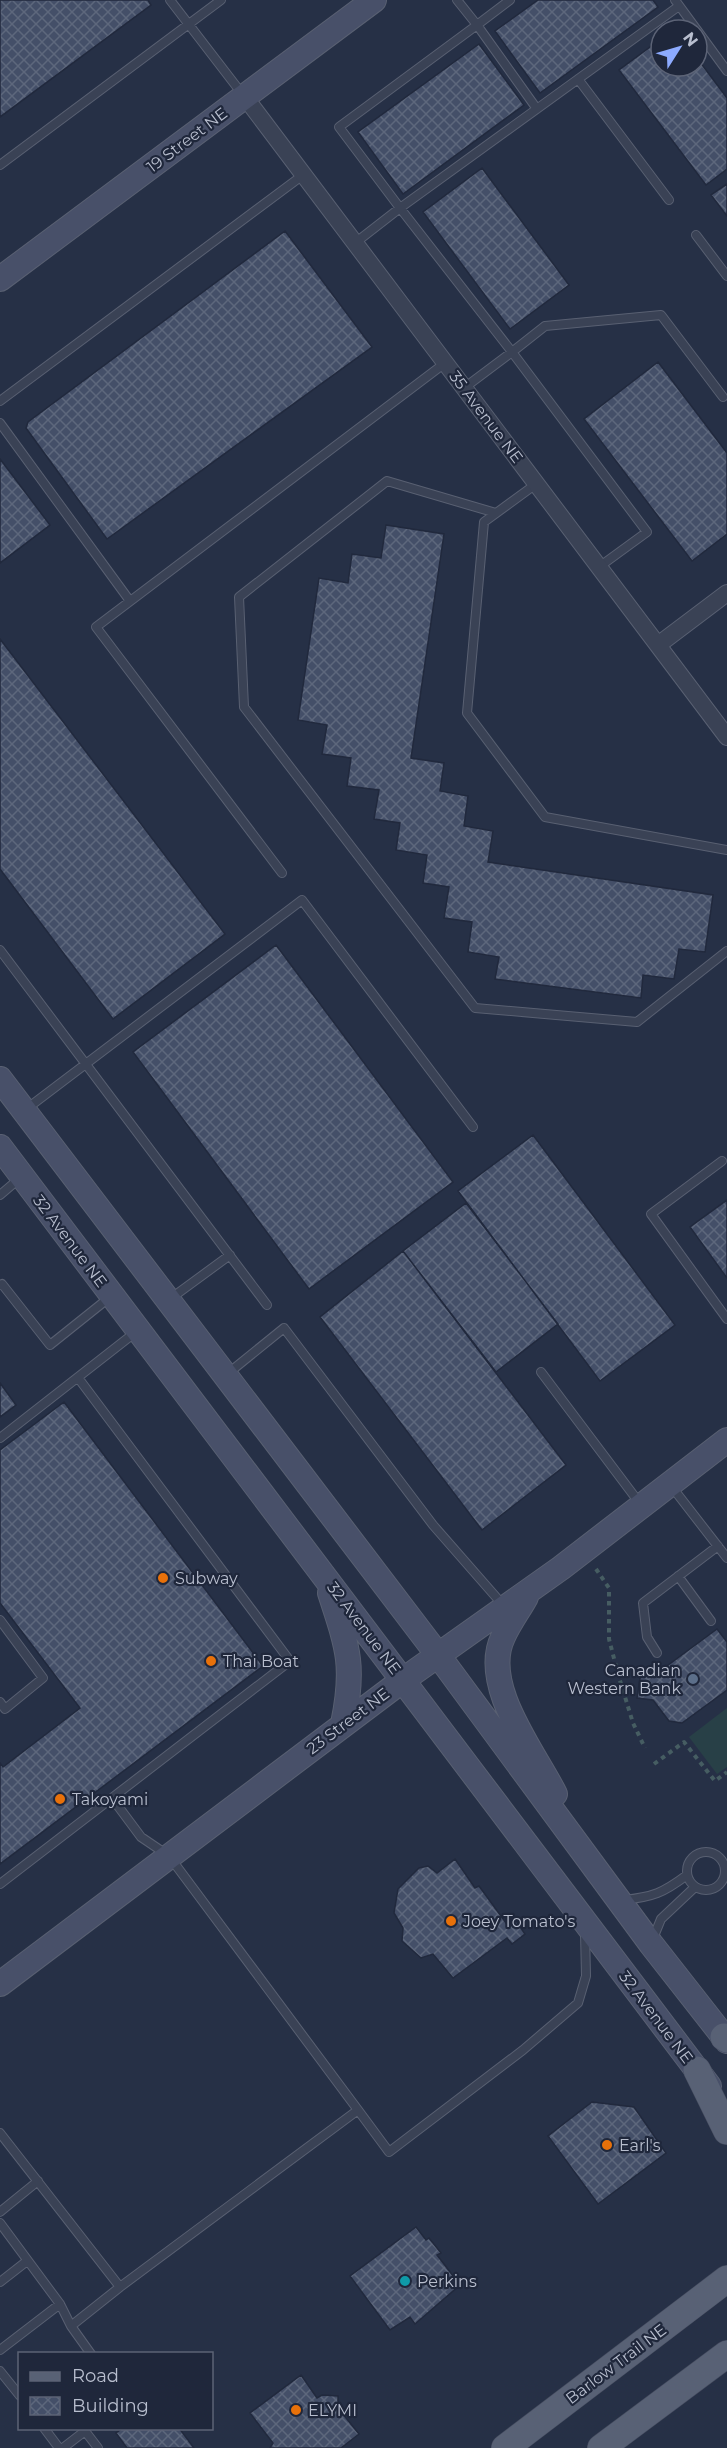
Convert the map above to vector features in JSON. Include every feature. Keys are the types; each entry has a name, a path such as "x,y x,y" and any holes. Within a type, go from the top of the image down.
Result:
{"main road":[{"name":"19 Street NE","path":"0,279 374,0"},
{"path":"0,1079 438,1655 618,1901 726,2039"},
{"name":"32 Avenue NE","path":"0,1147 727,2110"},
{"name":"23 Street NE","path":"0,1984 343,1724 505,1608 727,1440"},
{"path":"323,1574 348,1653 351,1674 343,1724"},
{"path":"532,1588 502,1638 498,1661 502,1688 518,1732 547,1778 590,1863"},
{"path":"697,2070 727,2131"},
{"name":"Barlow Trail NE","path":"505,2448 727,2279"},
{"path":"601,2448 727,2354"}],"street":[{"name":"35 Avenue NE","path":"244,97 727,737"},
{"path":"658,645 727,593"}],"lane":[{"path":"170,0 244,97"},
{"path":"0,165 221,0"},
{"path":"457,0 537,109"},
{"path":"510,0 339,127 647,532 599,567"},
{"path":"355,243 677,3 688,18"},
{"path":"709,46 727,71"},
{"path":"578,79 669,200"},
{"path":"0,401 303,175"},
{"path":"696,235 727,276"},
{"path":"464,388 545,326 661,315 723,397"},
{"path":"282,873 96,627 445,363"},
{"path":"0,423 130,601"},
{"path":"496,513 387,481 239,597 244,707 475,1008 637,1022 727,951"},
{"path":"536,484 484,522 467,713 545,817 727,850"},
{"path":"24,1111 302,900 473,1127"},
{"path":"0,950 267,1305"},
{"path":"722,1161 651,1214 727,1319"},
{"path":"0,1195 22,1176"},
{"path":"168,1300 230,1255"},
{"path":"1,1283 50,1345 112,1296"},
{"path":"225,1375 284,1328 433,1525 505,1608"},
{"path":"0,1438 138,1331"},
{"path":"541,1372 642,1506"},
{"path":"0,1884 290,1661 79,1379"},
{"path":"670,1484 727,1558"},
{"path":"657,1653 645,1630 643,1603 718,1546"},
{"path":"678,1576 711,1621"},
{"path":"0,1620 43,1678 5,1709 0,1702"},
{"path":"111,1798 141,1837 169,1856 389,2152 524,2050 578,2003 586,1976 585,1924"},
{"path":"710,1852 721,1860 725,1871 721,1883 709,1890 695,1887 687,1875 689,1862 699,1853 710,1852"},
{"path":"618,1901 651,1897 663,1893 687,1875"},
{"path":"651,1944 661,1919 695,1887"},
{"path":"71,2326 358,2110"},
{"path":"0,2133 120,2287"},
{"path":"0,2212 38,2181"},
{"path":"0,2223 60,2304 71,2326 90,2352"},
{"path":"0,2282 27,2261"},
{"path":"0,2350 60,2304"},
{"path":"0,2371 18,2394"},
{"path":"46,2430 61,2448 87,2430 98,2448"}],"path":[{"path":"596,1569 609,1588 609,1639 633,1723 645,1748"},
{"path":"654,1764 684,1742 715,1781 727,1772"}],"shaded area":[{"path":"727,1708 727,1767 717,1774 689,1737"}],"building":[{"path":"0,0 148,0 151,5 0,117"},
{"path":"538,0 653,0 658,7 540,93 495,31"},
{"path":"479,44 524,105 403,194 358,132"},
{"path":"649,48 649,78 709,78 709,74 727,98 727,169 706,185 619,70"},
{"path":"482,168 569,285 510,329 423,212"},
{"path":"727,184 727,216 711,195"},
{"path":"285,231 372,347 107,539 26,428 28,422"},
{"path":"658,362 727,453 727,534 692,561 584,419"},
{"path":"0,459 50,525 0,563"},
{"path":"386,525 444,534 411,758 444,763 440,791 468,796 464,826 493,831 488,862 713,895 705,952 679,949 674,979 643,975 641,998 495,979 499,957 468,952 472,922 444,918 449,887 423,883 427,855 396,850 400,823 374,819 379,790 347,786 351,758 322,754 327,725 298,720 319,578 348,583 352,554 381,558"},
{"path":"0,639 225,934 113,1019 0,869"},
{"path":"276,945 453,1182 309,1289 133,1052"},
{"path":"533,1135 675,1325 600,1381 458,1191"},
{"path":"727,1200 727,1278 690,1227"},
{"path":"466,1203 558,1324 496,1372 403,1251"},
{"path":"403,1251 566,1465 482,1530 320,1317"},
{"path":"0,1383 16,1405 0,1417"},
{"path":"64,1402 263,1666 0,1864 0,1763 3,1767 80,1708 0,1603 0,1450"},
{"path":"717,1629 727,1642 727,1690 682,1723 669,1721 653,1700 637,1698 641,1672 656,1674"},
{"name":"Joey Tomato's","path":"455,1859 475,1888 479,1886 506,1923 514,1918 525,1934 512,1944 507,1938 453,1978 433,1954 421,1958 402,1941 403,1928 394,1913 398,1889 419,1868 428,1866 437,1873"},
{"name":"Earl's","path":"592,2102 634,2107 666,2153 598,2204 548,2136"},
{"name":"Perkins","path":"416,2227 426,2240 429,2238 441,2253 437,2255 460,2285 415,2324 410,2317 390,2330 350,2276"},
{"name":"ELYMI","path":"301,2375 317,2398 322,2395 338,2396 338,2408 359,2434 341,2448 270,2448 273,2443 250,2413"},
{"path":"120,2430 180,2430 194,2448 127,2448 116,2433"}],"place":[{"name":"Subway","path":"163,1578"},
{"name":"Thai Boat","path":"211,1661"},
{"name":"Canadian Western Bank","path":"693,1679"},
{"name":"Takoyami","path":"60,1799"},
{"name":"Joey Tomato's","path":"451,1921"},
{"name":"Earl's","path":"607,2145"},
{"name":"Perkins","path":"405,2281"},
{"name":"ELYMI","path":"296,2410"}]}
